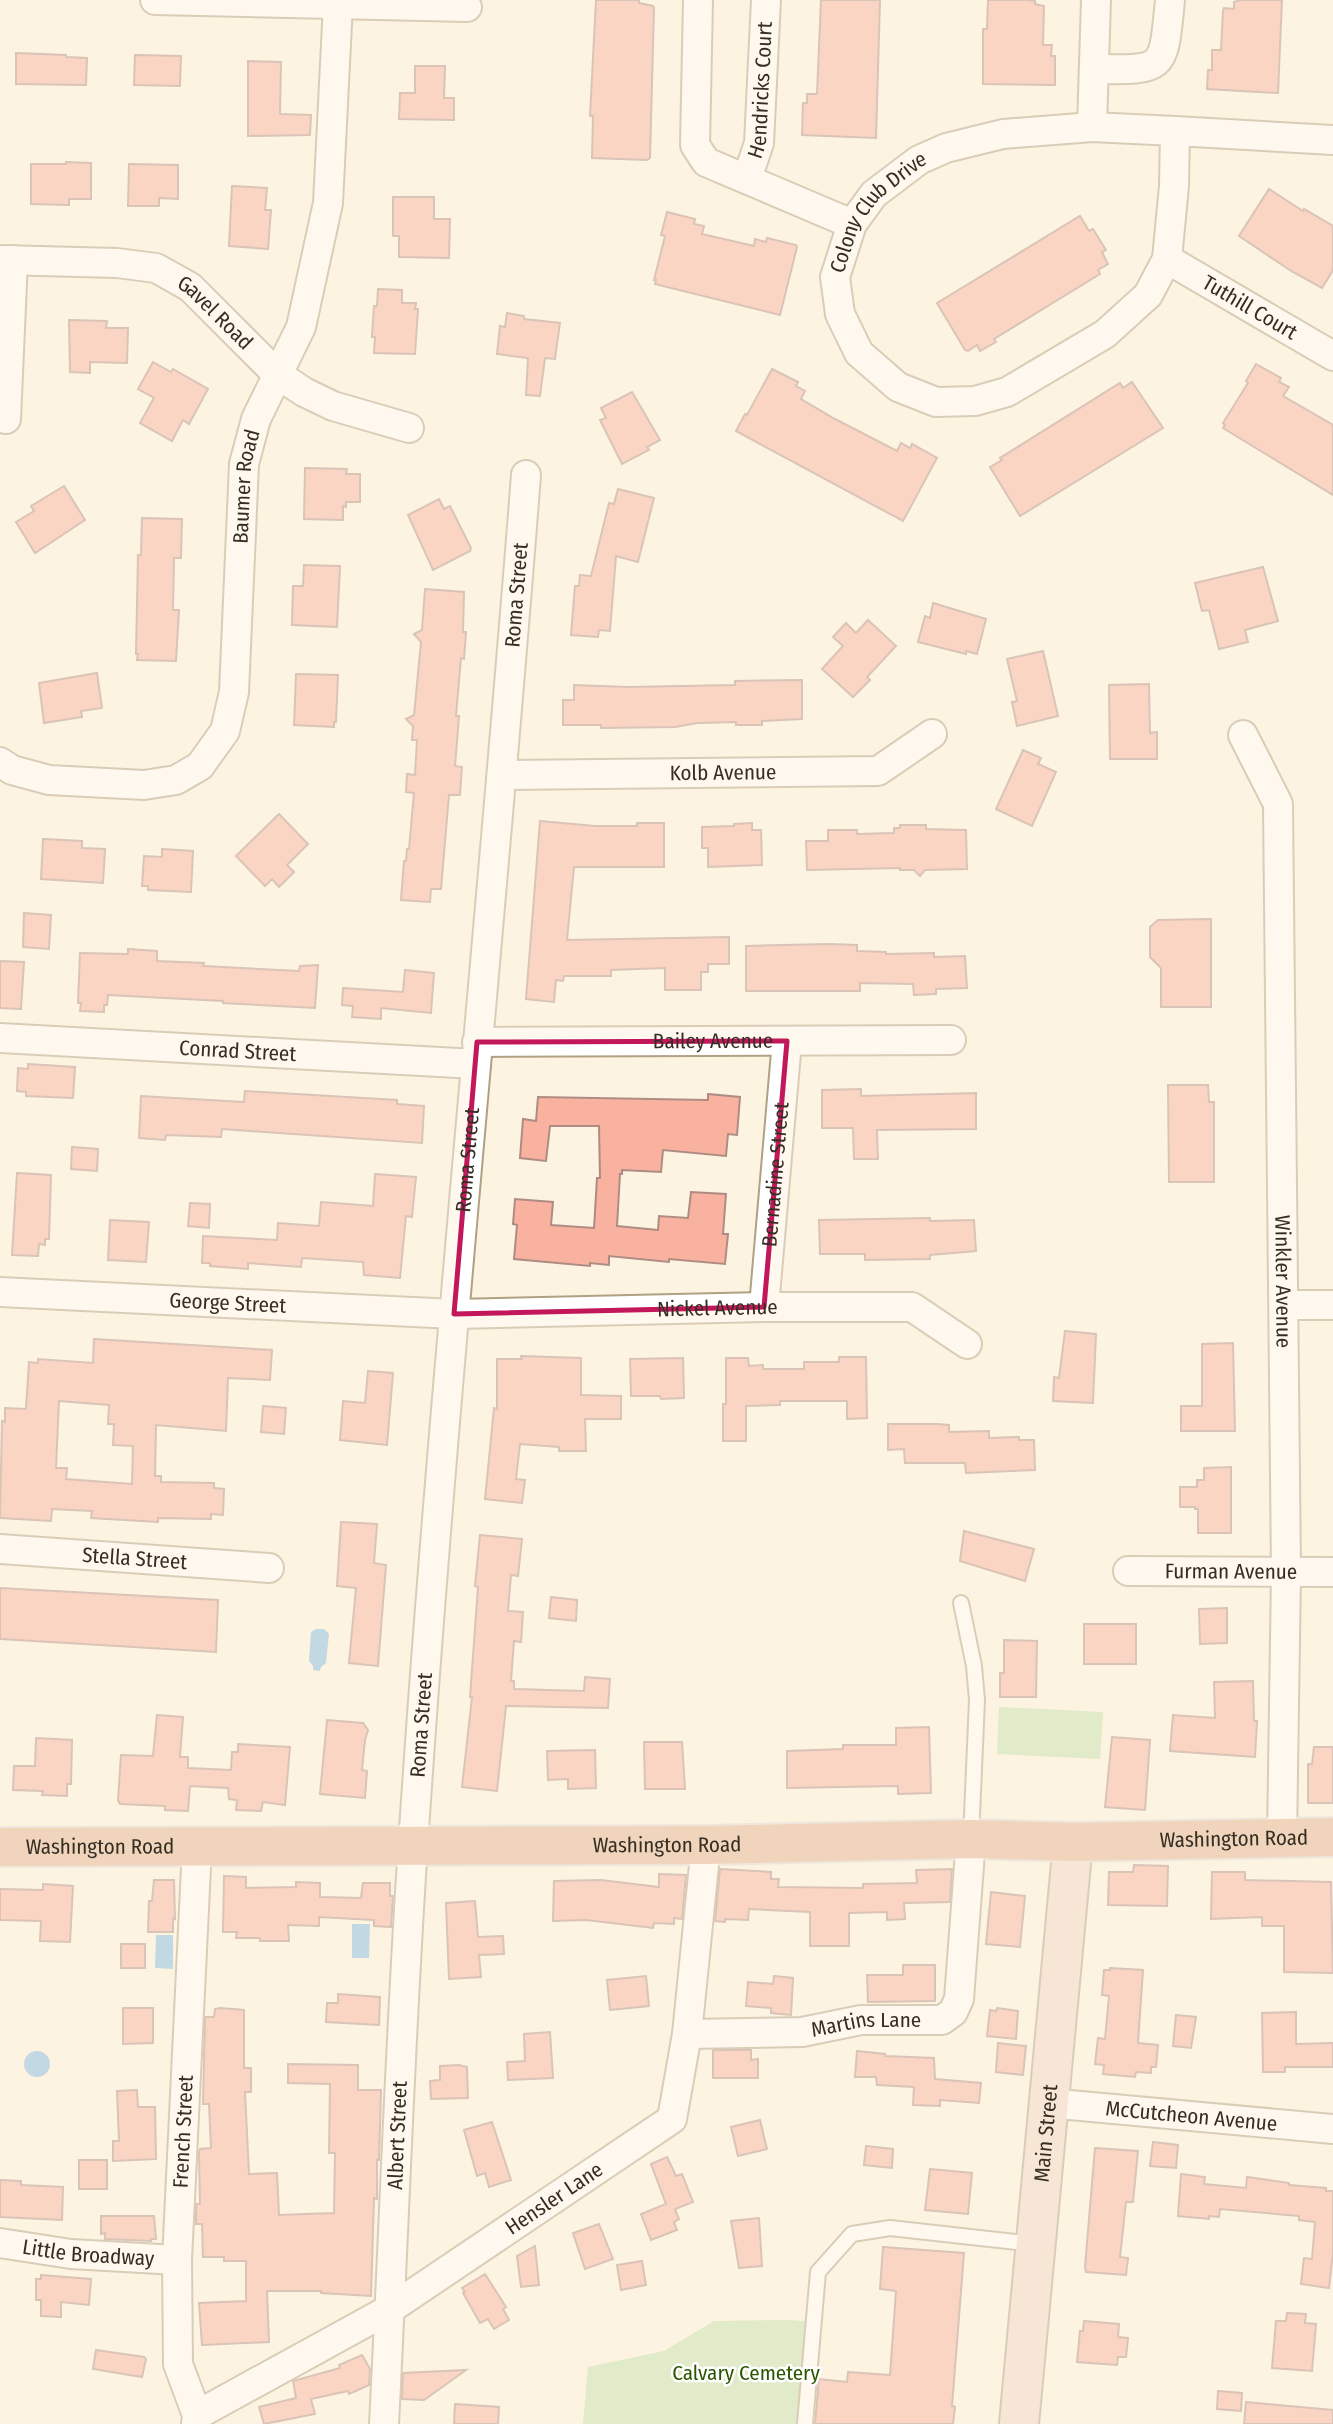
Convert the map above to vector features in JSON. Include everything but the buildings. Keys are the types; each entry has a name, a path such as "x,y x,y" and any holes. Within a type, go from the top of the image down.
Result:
{"main road":[{"name":"Washington Road","path":"0,1847 706,1845 971,1839 1073,1842 1333,1837"},
{"name":"Main Street","path":"1019,2424 1073,1842"}],"street":[{"path":"155,0 467,7"},
{"name":"Hendricks Court","path":"698,0 695,145 706,162 852,224"},
{"name":"Hendricks Court","path":"747,179 758,143 766,0"},
{"path":"1092,127 1096,0"},
{"path":"1094,69 1147,68 1158,61 1165,50 1170,0"},
{"name":"Baumer Road","path":"0,762 12,770 49,780 144,785 176,780 200,766 225,731 234,692 244,464 256,419 301,327 328,203 338,5"},
{"name":"Colony Club Drive","path":"1175,131 1174,186 1167,259 1148,295 1105,334 1007,392 975,401 936,402 898,387 859,353 840,314 835,277 852,224 874,194 919,160 946,148 1003,134 1092,127 1175,131 1333,141"},
{"name":"Tuthill Court","path":"1167,259 1333,356"},
{"path":"6,419 7,260"},
{"name":"Gavel Road","path":"7,260 117,263 156,268 190,287 277,374 304,393 333,406 409,428"},
{"name":"Roma Street","path":"413,1846 454,1314 503,775 526,475"},
{"name":"Kolb Avenue","path":"503,775 878,771 932,734"},
{"name":"Winkler Avenue","path":"1242,735 1278,804 1286,1572 1282,1838"},
{"name":"Conrad Street","path":"0,1038 476,1053"},
{"name":"Bailey Avenue","path":"476,1053 788,1041 951,1040"},
{"name":"Bernadine Street","path":"764,1307 788,1041"},
{"name":"George Street","path":"0,1292 454,1314"},
{"path":"1284,1306 1333,1305"},
{"name":"Nickel Avenue","path":"454,1314 764,1307 912,1307 967,1344"},
{"name":"Stella Street","path":"0,1549 269,1568"},
{"name":"Furman Avenue","path":"1128,1571 1333,1572"},
{"name":"Martins Lane","path":"687,2034 802,2032 861,2020 942,2020 953,2012 959,1999 971,1839"},
{"name":"Hensler Lane","path":"197,2420 390,2309 672,2119 687,2034 706,1845"},
{"name":"Albert Street","path":"384,2424 413,1846"},
{"name":"French Street","path":"197,1847 177,2260 178,2364 197,2420"},
{"name":"McCutcheon Avenue","path":"1048,2103 1333,2129"},
{"name":"Little Broadway","path":"0,2243 71,2254 177,2260"}],"lane":[{"path":"961,1603 974,1666 977,1700 971,1839"},
{"path":"805,2424 818,2272 852,2234 890,2228 1035,2244"}],"highlighted area":[{"path":"787,1041 764,1307 454,1314 477,1042"}],"green space":[{"path":"999,1707 1103,1712 1100,1759 997,1754"},
{"name":"Calvary Cemetery","path":"714,2321 813,2322 805,2424 583,2424 588,2367 664,2351"}],"water":[{"path":"324,1629 329,1634 326,1663 320,1671 313,1670 309,1661 311,1632"},
{"path":"352,1924 370,1924 369,1958 352,1958"},
{"path":"156,1935 173,1935 173,1969 155,1968"},
{"path":"37,2051 46,2055 50,2064 46,2073 37,2077 28,2073 24,2064 28,2055"}]}
